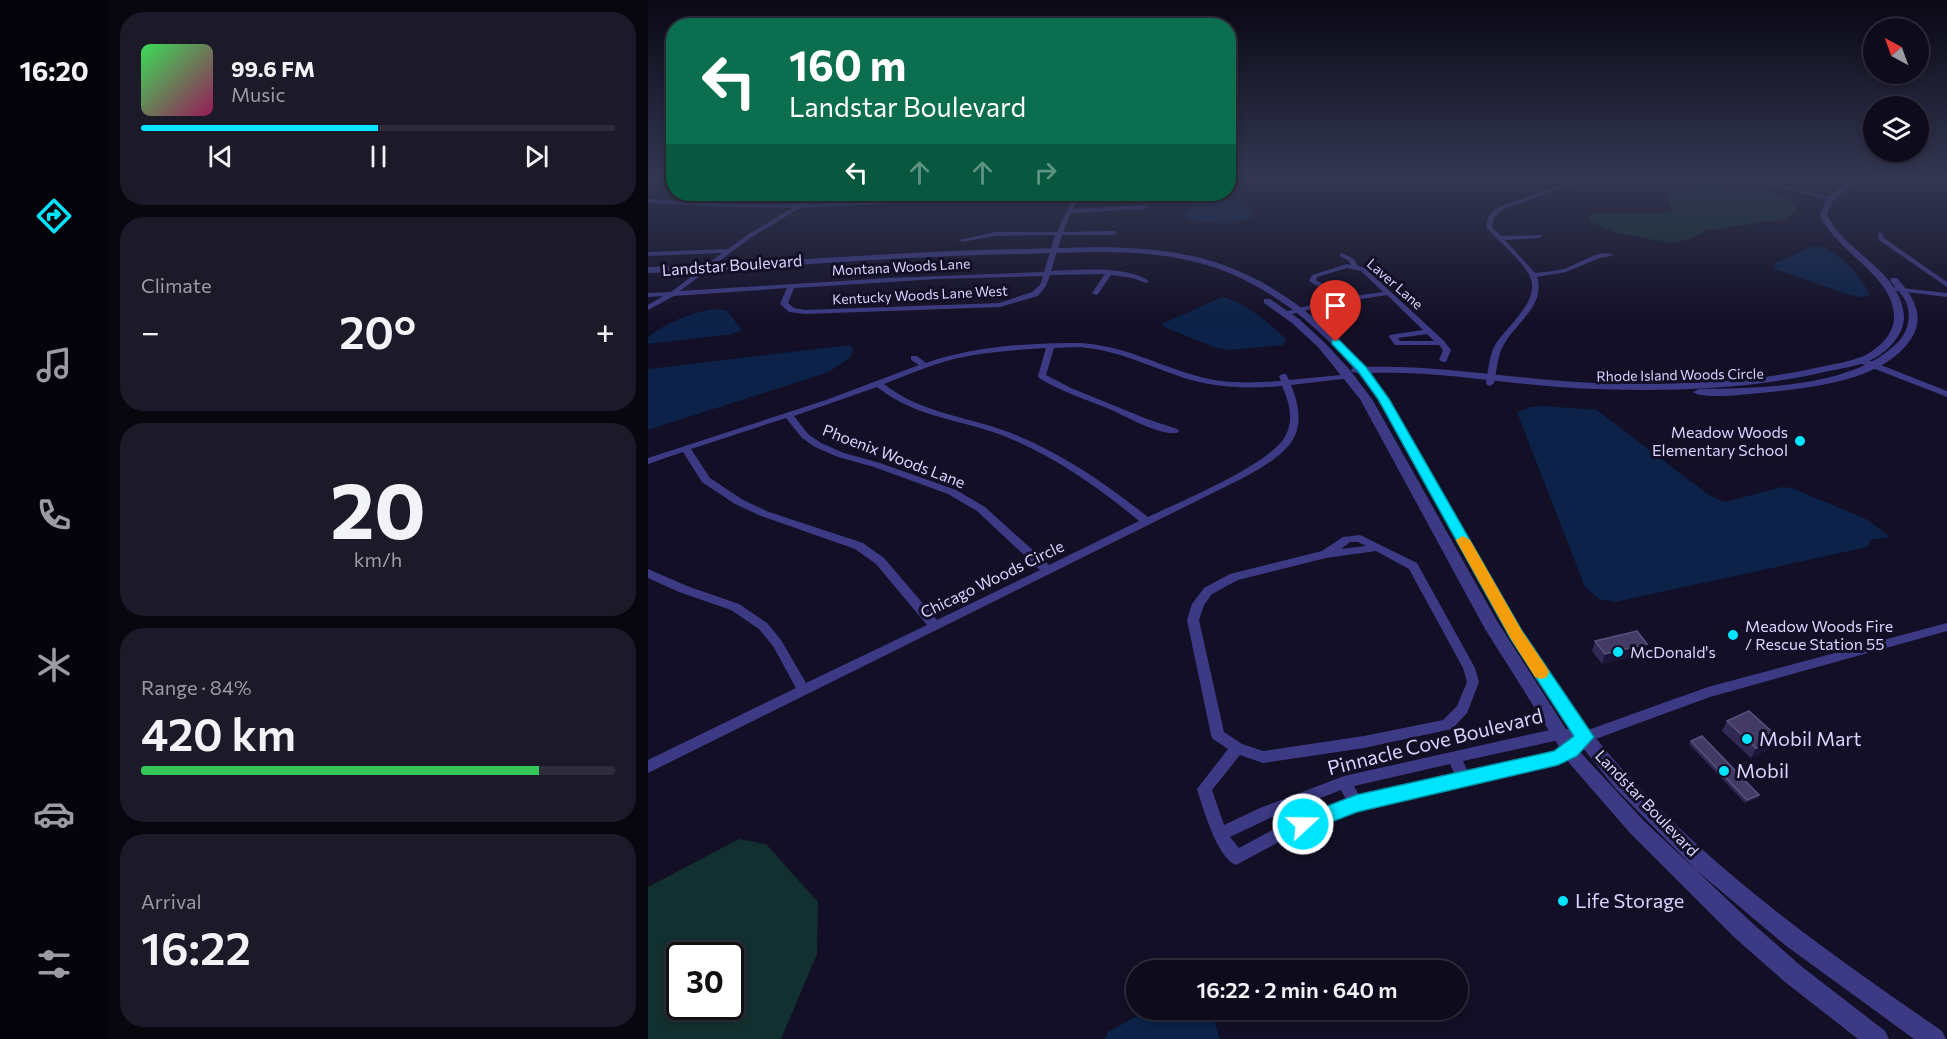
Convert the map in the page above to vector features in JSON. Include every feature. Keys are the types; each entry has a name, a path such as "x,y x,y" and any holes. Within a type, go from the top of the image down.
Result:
{"street":[{"path":"648,308 672,294 727,251 764,226"},
{"name":"Kentucky Woods Lane West","path":"792,285 784,304 792,310 820,313 1000,305 1035,294 1043,286 1062,226"},
{"path":"1489,226 1534,275 1535,292 1531,305 1511,327 1498,347 1490,380"},
{"path":"1828,226 1844,244 1890,275 1898,290 1947,295"},
{"path":"962,240 995,234 1114,233"},
{"path":"1880,234 1881,239 1947,285"},
{"path":"1499,238 1539,236"},
{"path":"648,254 727,251"},
{"name":"Landstar Boulevard","path":"648,276 898,255 1130,251 1194,259 1241,276 1296,315 1383,399 1577,744 1637,826 1743,930 1792,974 1877,1039"},
{"path":"1342,255 1352,260 1355,266"},
{"path":"1534,275 1564,271 1599,256 1611,255"},
{"name":"Laver Lane","path":"1346,301 1312,281 1314,276 1347,266 1363,269 1441,343"},
{"name":"Landstar Boulevard","path":"648,270 701,271"},
{"path":"1096,293 1109,273"},
{"name":"Montana Woods Lane","path":"648,295 904,277 1109,273 1137,276 1146,281"},
{"name":"Rhode Island Woods Circle","path":"1356,372 1490,380 1599,393 1719,392 1813,382 1848,376 1886,344 1897,332 1900,313 1898,290"},
{"path":"1296,315 1346,301 1387,293"},
{"name":"Landstar Boulevard","path":"1296,315 1322,344 1356,372 1366,399 1491,625 1559,734 1577,744 1754,906 1934,1039"},
{"path":"1428,331 1393,337 1398,343 1441,343 1447,350 1443,360"},
{"path":"648,461 788,415 925,366 977,352 1050,347 1102,347 1132,353 1193,377 1232,384 1356,372"},
{"path":"1050,347 1042,376 1049,381 1061,388 1112,407 1154,428 1174,431"},
{"path":"914,358 925,366"},
{"path":"1867,361 1947,394"},
{"name":"Chicago Woods Circle","path":"649,763 804,691 1147,522 1273,457 1292,437 1295,411 1284,379"},
{"path":"878,384 893,397 909,406 1004,433 1041,448 1103,486 1147,522"},
{"name":"Phoenix Woods Lane","path":"788,415 805,436 818,445 841,455 877,465 952,492 981,509 1047,570"},
{"path":"685,448 705,480 738,502 765,514 859,546 893,574 935,626"},
{"path":"1360,538 1375,548 1413,566 1469,668 1473,682 1462,709 1447,725 1364,742 1263,758 1237,748 1218,735 1193,620 1198,604 1208,591 1234,577 1326,554 1347,539 1360,538"},
{"path":"648,573 683,589 735,607 763,626 777,643 804,691"},
{"path":"1237,748 1204,789 1220,834 1236,858 1285,831 1356,804 1558,757 1577,744 1708,692 1947,627"},
{"name":"Pinnacle Cove Boulevard","path":"1220,834 1265,813 1344,782 1559,734"},
{"path":"1454,757 1464,779"},
{"path":"1344,782 1356,804"}],"green space":[{"path":"1601,226 1732,226 1707,230 1690,239 1671,243 1613,232"},
{"path":"739,839 766,844 818,902 817,954 781,1039 648,1039 648,887"}],"water":[{"path":"1813,246 1821,247 1838,256 1854,271 1870,295 1861,297 1850,295 1774,269 1775,263"},
{"path":"1222,297 1239,303 1264,320 1286,339 1283,345 1230,350 1217,348 1164,327 1162,324"},
{"path":"714,309 726,310 742,330 732,334 648,344 648,337 671,323"},
{"path":"850,345 853,349 851,357 829,372 648,430 648,369"},
{"path":"1543,406 1597,410 1710,496 1725,502 1782,487 1792,488 1868,520 1890,537 1870,540 1868,547 1615,602 1599,599 1585,587 1517,412"},
{"path":"1130,1020 1213,1020 1220,1039 1105,1039 1108,1032"}],"building":[{"path":"1637,631 1647,644 1605,654 1595,641"},
{"path":"1749,711 1779,738 1756,748 1727,721"},
{"name":"Mobil","path":"1702,736 1759,795 1747,800 1691,741"}],"slow traffic":[{"path":"1463,540 1516,635 1541,672"}],"place":[{"name":"Meadow Woods Elementary School","path":"1800,441"},
{"name":"Meadow Woods Fire / Rescue Station 55","path":"1733,635"},
{"name":"McDonald's","path":"1618,652"},
{"name":"Mobil Mart","path":"1747,739"},
{"name":"Mobil","path":"1724,771"},
{"name":"Life Storage","path":"1563,901"}],"route":[{"path":"1303,824 1356,804 1558,757 1570,751 1585,737 1516,635 1383,399 1362,369 1336,342"}]}
